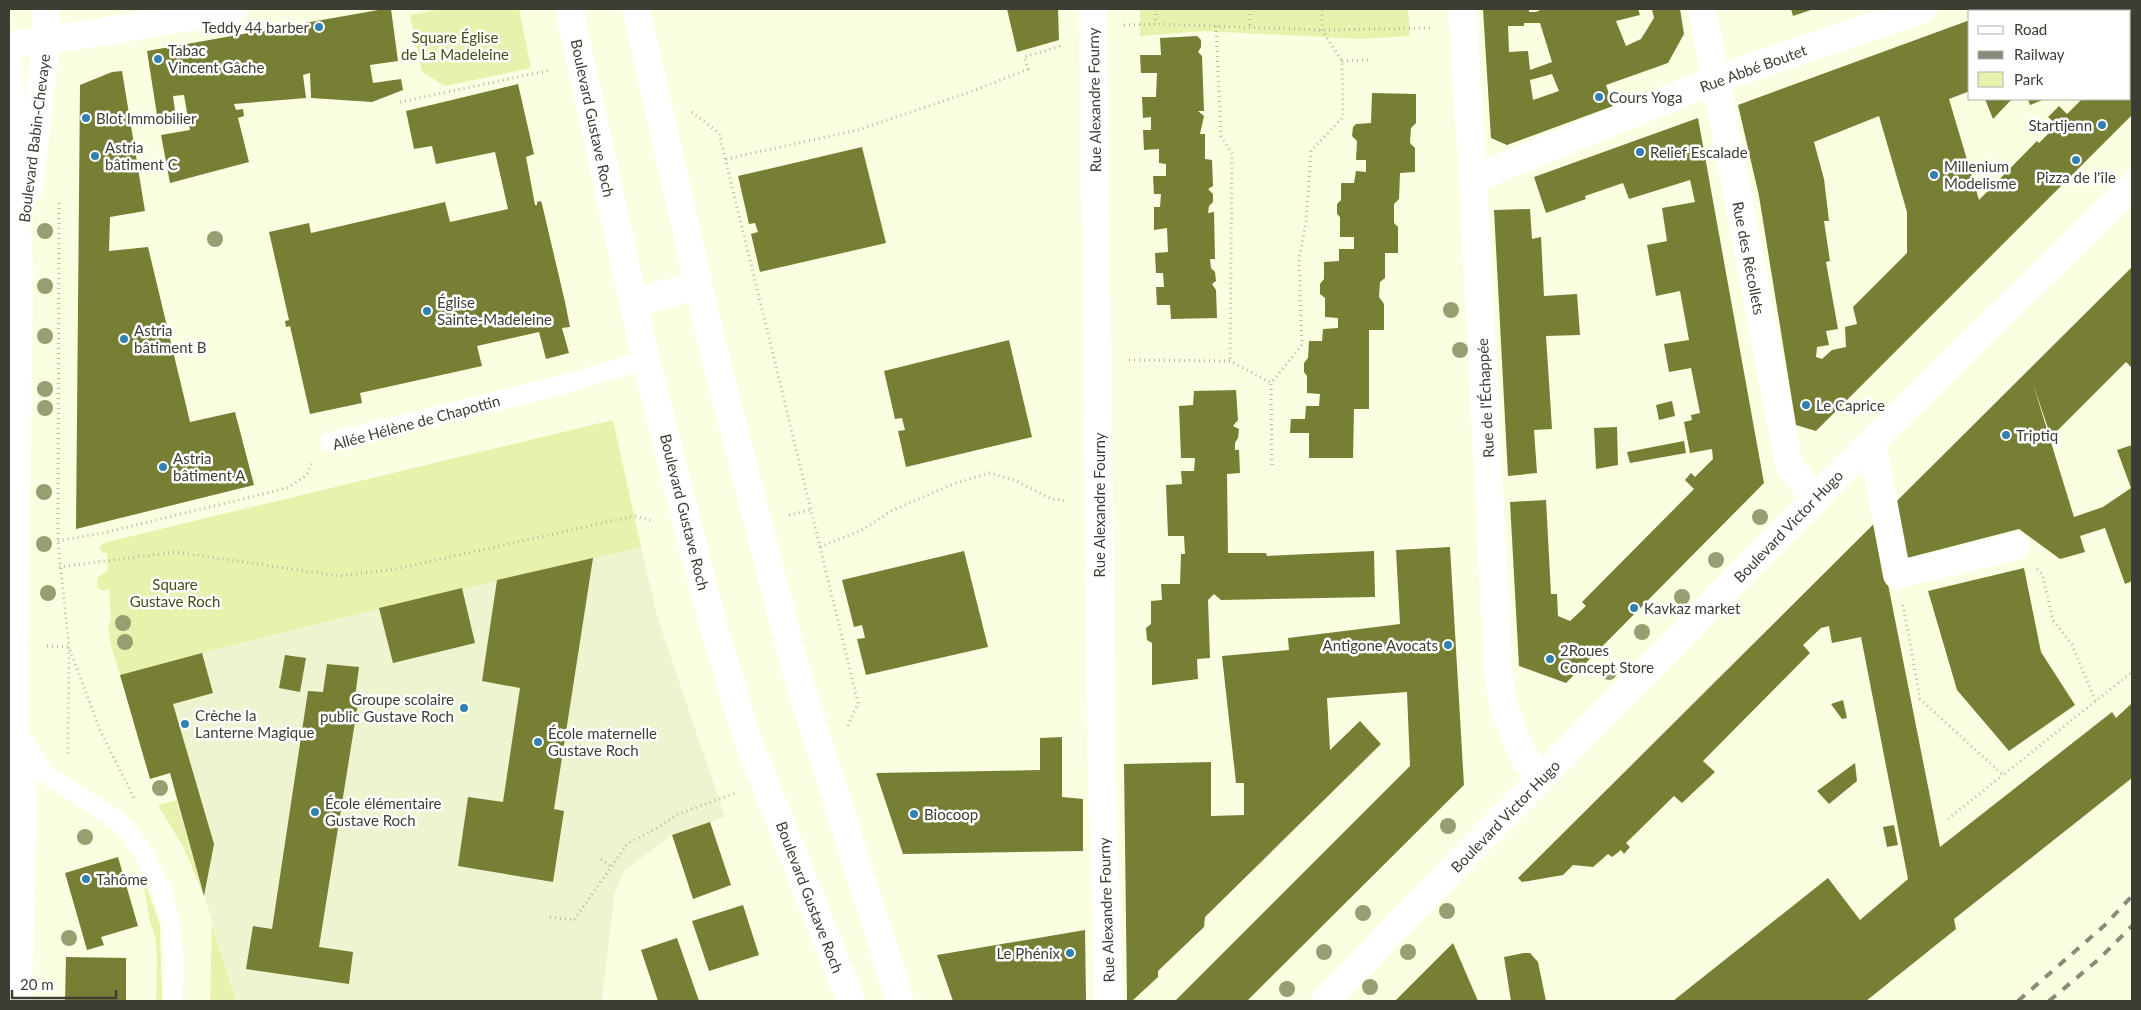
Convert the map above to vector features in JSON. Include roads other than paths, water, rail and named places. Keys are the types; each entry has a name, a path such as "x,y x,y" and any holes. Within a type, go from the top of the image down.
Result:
{"main road":[{"name":"Boulevard Babin-Chevaye","path":"20,268 46,40 46,9"},
{"path":"9,45 46,40 125,18 234,9"},
{"name":"Boulevard Gustave Roch","path":"569,9 646,360 717,639 747,738 850,1001"},
{"path":"636,9 698,285 796,671 900,1001"},
{"name":"Rue des Récollets","path":"1702,9 1789,464 1816,499"},
{"name":"Rue Abbé Boutet","path":"1473,179 1715,80 1923,9"},
{"name":"Rue Alexandre Fourny","path":"1093,17 1102,792 1109,1001"},
{"name":"Rue de l'Échappée","path":"1463,18 1498,670 1503,706 1524,758 1543,776"},
{"name":"Boulevard Babin-Chevaye","path":"9,66 20,268 11,725 22,792 18,1001"},
{"name":"Boulevard Victor Hugo","path":"1325,1001 1852,461 2132,186"},
{"path":"634,303 698,285"},
{"path":"1872,443 1897,575 2016,546"}],"lane":[{"name":"Allée Hélène de Chapottin","path":"330,442 550,388 646,360"},
{"path":"11,725 45,774 117,820 130,834 149,863 162,890 170,920 173,951 173,1001"}],"railway":[{"path":"2018,1001 2105,925 2132,896"},
{"path":"2049,1001 2099,959 2132,926"}],"place":[{"name":"Teddy 44 barber","path":"319,27"},
{"name":"Tabac Vincent Gâche","path":"158,59"},
{"name":"Cours Yoga","path":"1599,97"},
{"name":"Blot Immobilier","path":"86,118"},
{"name":"Startijenn","path":"2102,125"},
{"name":"Relief Escalade","path":"1640,152"},
{"name":"Astria bâtiment C","path":"95,156"},
{"name":"Pizza de l'île","path":"2076,160"},
{"name":"Millenium Modelisme","path":"1934,175"},
{"name":"Église Sainte-Madeleine","path":"427,311"},
{"name":"Astria bâtiment B","path":"124,339"},
{"name":"Le Caprice","path":"1806,405"},
{"name":"Triptiq","path":"2006,435"},
{"name":"Astria bâtiment A","path":"163,467"},
{"name":"Kavkaz market","path":"1634,608"},
{"name":"Antigone Avocats","path":"1448,645"},
{"name":"2Roues Concept Store","path":"1550,659"},
{"name":"Groupe scolaire public Gustave Roch","path":"464,708"},
{"name":"Crèche la Lanterne Magique","path":"185,724"},
{"name":"École maternelle Gustave Roch","path":"538,742"},
{"name":"École élémentaire Gustave Roch","path":"315,812"},
{"name":"Biocoop","path":"914,814"},
{"name":"Tahôme","path":"86,879"},
{"name":"Le Phénix","path":"1070,953"}],"park label":[{"name":"Square Église de La Madeleine","path":"455,46"},
{"name":"Square Gustave Roch","path":"175,592"}]}
